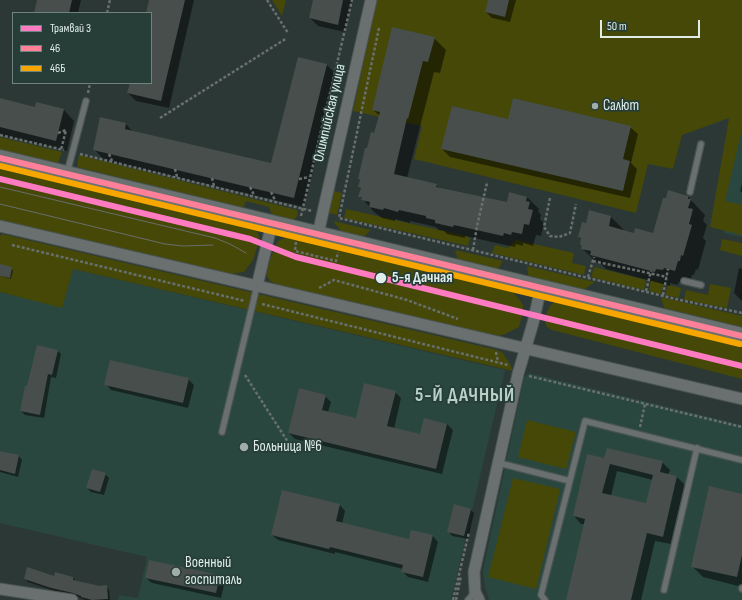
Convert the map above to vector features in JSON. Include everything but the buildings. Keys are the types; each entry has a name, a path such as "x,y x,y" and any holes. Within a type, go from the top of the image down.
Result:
{"street":[{"name":"Олимпийская улица","path":"318,234 371,0"},
{"path":"0,158 742,336"},
{"path":"257,286 272,223"},
{"path":"0,226 742,400"},
{"path":"474,597 474,572 518,374 541,287"},
{"path":"0,589 72,600"}],"lane":[{"path":"67,174 86,101"},
{"path":"690,192 701,144"},
{"path":"684,281 701,285"},
{"path":"222,432 257,286"},
{"path":"545,600 541,595 585,421 742,460"},
{"path":"664,590 697,448"},
{"path":"499,463 570,481"}],"path":[{"path":"107,12 110,0"},
{"path":"267,0 288,32"},
{"path":"299,229 309,177 352,0"},
{"path":"379,28 339,218 680,300 742,313"},
{"path":"160,118 287,38"},
{"path":"58,133 66,130 62,150"},
{"path":"0,135 322,213"},
{"path":"109,154 112,161"},
{"path":"174,169 177,177"},
{"path":"298,179 309,177"},
{"path":"212,178 214,186"},
{"path":"473,250 487,183"},
{"path":"250,187 254,196"},
{"path":"271,192 275,201"},
{"path":"550,198 544,227 550,236 559,237 570,233 576,204"},
{"path":"12,245 509,364 508,368"},
{"path":"295,251 336,261"},
{"path":"588,277 594,257"},
{"path":"593,261 651,272 667,277"},
{"path":"663,295 668,269"},
{"path":"646,291 651,272"},
{"path":"334,280 407,300"},
{"path":"238,364 292,450"},
{"path":"518,374 742,428"},
{"path":"641,421 645,404"},
{"path":"453,600 469,531"}],"shaded area":[{"path":"272,0 286,0 282,16"},
{"name":"Салют","path":"377,0 742,0 742,129 725,201 742,205 742,235 710,227 729,118 682,135 673,169 648,164 636,213 414,159 422,126 353,111"},
{"path":"742,82 742,237 724,233 726,215 714,203"},
{"path":"0,137 62,152 58,163 0,150"},
{"path":"79,155 297,210 298,215 294,220 272,215 269,207 246,201 243,208 77,167"},
{"path":"0,166 251,226 257,231 259,237 253,260 244,272 230,274 0,220"},
{"path":"334,191 342,193 337,215 329,213"},
{"path":"346,209 470,237 468,246 344,218"},
{"path":"333,221 371,230 363,237 352,235 341,231"},
{"path":"2,234 493,349 502,352 513,371 73,269 62,308 0,292 0,236"},
{"path":"295,236 507,286 523,305 519,327 503,335 489,337 281,287 270,281 266,274 278,241 287,237"},
{"path":"722,239 742,243 742,256 720,250"},
{"path":"516,240 574,253 572,263 586,266 584,275 492,253 495,245 508,248"},
{"path":"455,250 503,261 498,269 458,260"},
{"path":"527,266 595,282 583,290 528,276"},
{"path":"594,267 646,280 644,290 591,277"},
{"name":"Больница №6","path":"73,269 505,370 451,600 118,600 119,595 138,598 147,557 0,523 0,292 62,307"},
{"path":"651,280 664,284 661,294 649,291"},
{"path":"710,284 731,288 727,308 684,300 686,290 708,295"},
{"path":"668,285 681,288 679,298 665,295"},
{"path":"661,297 742,316 742,327 664,308"},
{"path":"561,299 742,341 742,379 552,330 547,327 545,322 547,312 556,300"},
{"path":"529,373 742,425 742,600 489,600 485,587 483,571 524,378"},
{"path":"527,420 576,432 566,469 518,457"},
{"path":"513,478 560,489 536,589 488,577"}],"tram line":[{"name":"3","path":"0,179 250,239 296,257 742,366"},
{"path":"0,187 215,238 246,253"},
{"path":"0,204 165,244 183,246 213,245"}],"transit line":[{"name":"46","path":"0,158 742,336"},
{"name":"46Б","path":"0,166 740,344"}],"place":[{"name":"Салют","path":"595,106"},
{"name":"5-я Дачная","path":"381,278"},
{"name":"Больница №6","path":"244,447"},
{"name":"Военный госпиталь","path":"176,572"}],"district":[{"name":"5-Й ДАЧНЫЙ","path":"465,396"}]}
